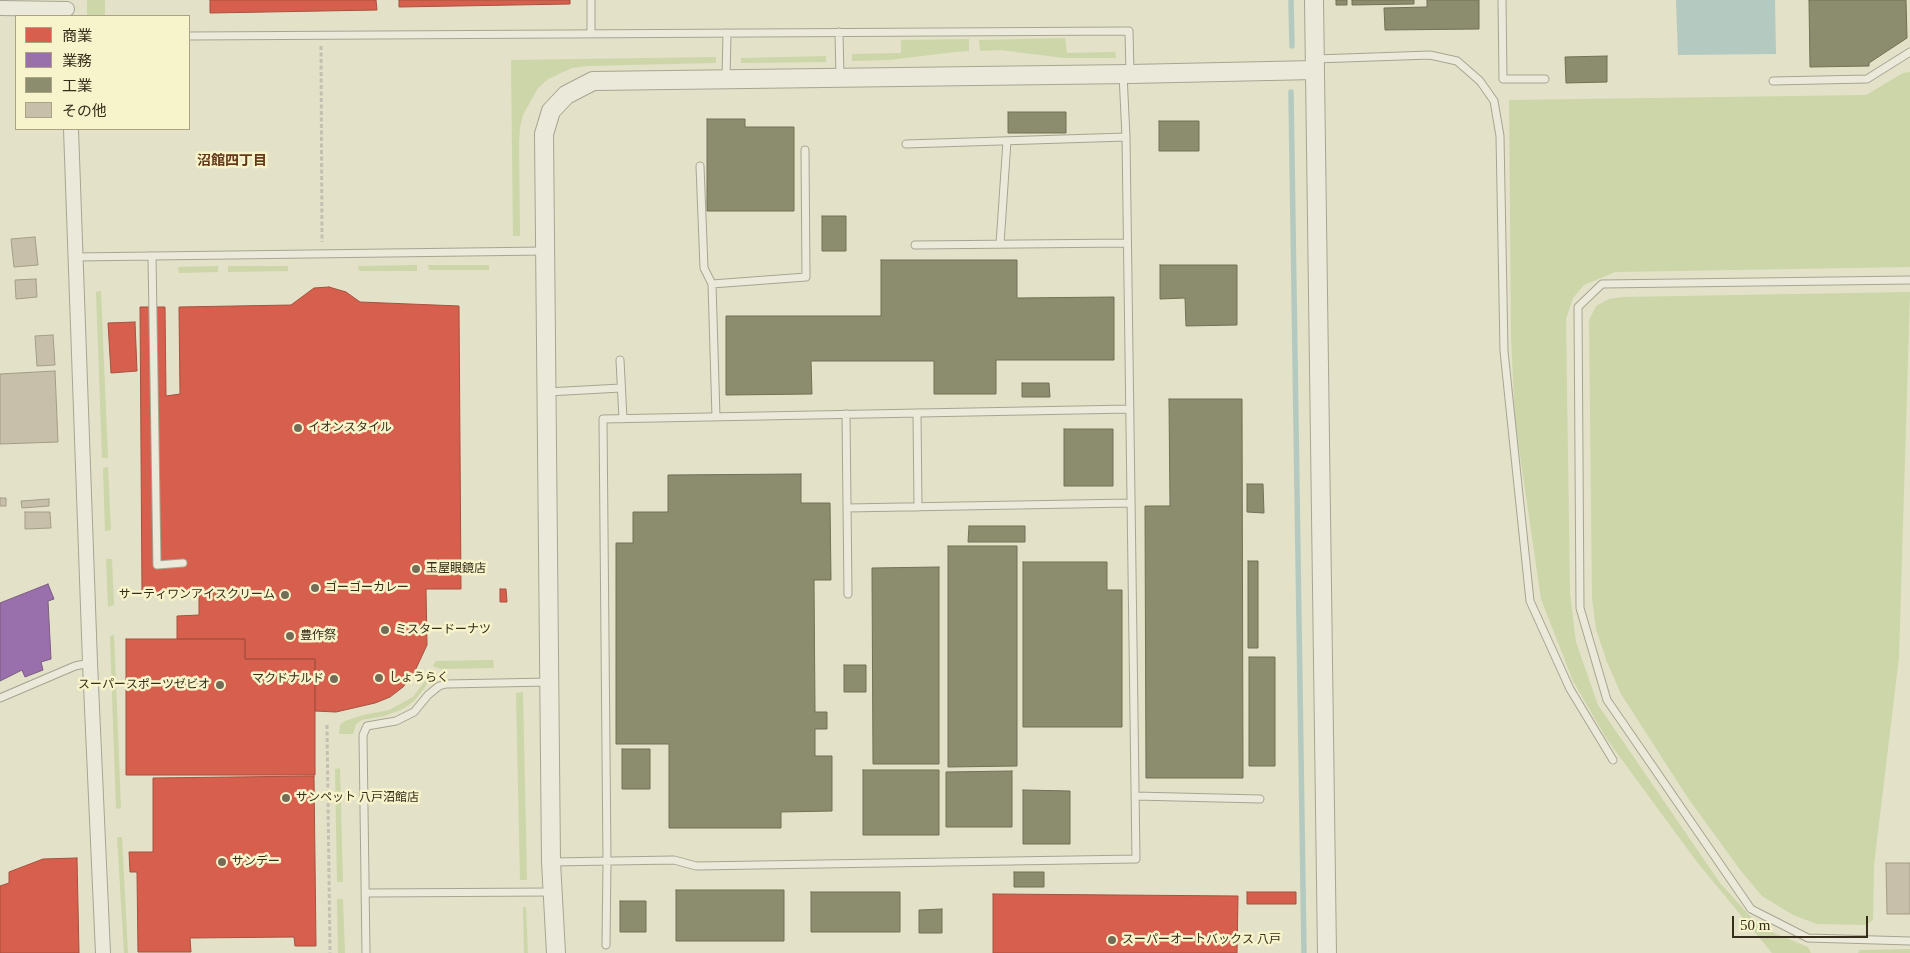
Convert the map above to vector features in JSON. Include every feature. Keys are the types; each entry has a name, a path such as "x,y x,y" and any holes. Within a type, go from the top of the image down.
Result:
{"street":[{"path":"1314,0 1327,953"},
{"path":"0,8 68,8"},
{"path":"556,953 551,862 544,134 551,111 566,94 593,81 1126,74 1315,65"},
{"path":"71,130 90,663 103,953"}],"lane":[{"path":"591,0 591,34"},
{"path":"1502,0 1503,79 1545,79"},
{"path":"190,36 1129,31 1126,74 1126,138 1136,858 696,866 674,860 551,862"},
{"path":"839,32 840,78"},
{"path":"726,80 727,33"},
{"path":"1773,81 1867,79 1910,52"},
{"path":"1315,65 1430,55 1457,62 1480,81 1494,101 1500,136 1504,351 1530,601 1570,689 1613,760"},
{"path":"906,144 1126,138"},
{"path":"1000,244 1007,141"},
{"path":"712,284 806,277 805,150"},
{"path":"700,166 704,268 712,284 716,417"},
{"path":"915,244 1128,243"},
{"path":"75,257 546,251"},
{"path":"152,256 156,565 183,563"},
{"path":"1910,280 1602,284 1578,307 1580,608 1607,700 1751,909 1808,938 1910,941"},
{"path":"620,360 623,419"},
{"path":"547,392 621,388"},
{"path":"606,945 603,419 1130,409"},
{"path":"917,413 918,507"},
{"path":"846,414 848,594"},
{"path":"847,508 1131,503"},
{"path":"0,698 68,669 90,663"},
{"path":"366,953 362,735 367,726 396,721 414,712 428,695 439,686 446,684 550,682"},
{"path":"1135,796 1260,799"},
{"path":"366,893 552,892"}],"path":[{"path":"321,35 322,254"},
{"path":"327,725 330,953"}],"green space":[{"path":"87,0 105,0 105,15 87,15"},
{"path":"1065,38 1067,53 1115,52 1116,58 1064,58 1000,50 980,51 979,40"},
{"path":"969,39 969,51 889,60 852,61 852,54 901,53 901,40"},
{"path":"826,56 826,62 741,63 741,58"},
{"path":"716,57 716,63 586,66 572,68 548,79 538,88 523,115 520,127 520,236 513,236 511,60"},
{"path":"1910,72 1910,267 1615,272 1584,285 1573,298 1566,319 1570,594 1576,642 1598,705 1720,883 1760,927 1808,947 1811,953 1772,953 1697,862 1606,738 1573,681 1541,599 1515,421 1511,337 1509,100 1866,95 1903,73"},
{"path":"417,265 417,271 359,271 358,266"},
{"path":"428,265 489,265 489,270 429,270"},
{"path":"218,266 218,272 179,273 178,267"},
{"path":"228,266 288,266 288,271 228,272"},
{"path":"101,291 108,458 102,458 96,292"},
{"path":"1910,292 1899,657 1874,865 1873,920 1866,925 1817,924 1793,915 1762,896 1741,871 1688,798 1621,694 1607,662 1596,629 1592,598 1589,320 1596,306 1609,299 1622,297"},
{"path":"108,467 111,530 105,531 103,468"},
{"path":"106,559 112,559 114,605 108,607"},
{"path":"114,635 121,808 116,809 110,636"},
{"path":"493,660 494,668 441,669 433,665 436,661"},
{"path":"428,673 430,679 423,690 414,701 403,709 384,716 362,720 356,724 353,734 339,734 340,725 345,721 389,710 413,697 425,681"},
{"path":"523,692 527,880 520,880 516,693"},
{"path":"340,768 343,882 337,882 335,769"},
{"path":"117,837 122,837 128,953 124,953"},
{"path":"337,899 343,899 345,953 338,953"},
{"path":"523,907 526,907 528,953 524,953"},
{"path":"1910,949 1910,953 1858,953 1860,950"}],"shaded area":[{"path":"1676,0 1775,0 1776,54 1678,55"}],"building: 商業":[{"path":"210,0 376,0 377,10 210,13"},
{"path":"399,0 570,0 570,4 399,7"},
{"path":"329,287 346,292 360,302 459,306 461,589 426,589 427,645 413,675 403,687 390,697 375,703 336,712 315,711 315,659 245,659 245,639 177,639 177,616 199,615 199,591 142,593 140,307 165,307 166,396 180,394 179,307 291,305 314,288"},
{"path":"135,322 137,371 111,373 108,323"},
{"path":"500,589 506,589 507,602 500,602"},
{"name":"スーパースポーツゼビオ","path":"126,639 245,639 245,659 315,659 315,775 126,775"},
{"name":"サンデー","path":"314,776 316,946 295,946 294,937 190,938 191,952 138,952 137,872 130,872 129,852 153,852 153,778"},
{"path":"77,858 79,953 0,953 0,886 9,883 9,872 43,859"},
{"path":"1247,892 1296,892 1296,904 1247,904"},
{"path":"993,894 1238,896 1237,953 993,953"}],"building: 業務":[{"path":"48,584 54,599 48,601 51,659 41,662 43,670 25,677 22,670 0,681 0,603"}],"building: 工業":[{"path":"1336,0 1347,0 1347,5 1336,5"},
{"path":"1352,0 1414,0 1414,4 1352,5"},
{"path":"1427,0 1479,0 1479,29 1385,30 1384,8 1427,7"},
{"path":"1809,0 1906,0 1907,38 1869,63 1869,66 1810,67"},
{"path":"1607,56 1607,82 1566,83 1565,57"},
{"path":"1008,112 1066,112 1066,133 1008,133"},
{"path":"707,119 745,119 745,127 794,127 794,211 707,211"},
{"path":"1159,121 1199,121 1199,151 1159,151"},
{"path":"822,216 846,216 846,251 822,251"},
{"path":"881,260 1017,260 1017,298 1114,297 1114,360 996,360 996,394 934,394 934,361 811,361 812,394 726,395 726,316 881,316"},
{"path":"1160,265 1237,265 1237,325 1186,326 1185,298 1160,299"},
{"path":"1022,383 1049,383 1050,397 1022,397"},
{"path":"1169,399 1242,399 1243,778 1146,778 1145,506 1170,506"},
{"path":"1064,429 1113,429 1113,486 1064,486"},
{"path":"801,474 801,503 830,503 831,580 814,580 815,712 827,712 827,729 815,729 815,756 832,756 832,811 781,812 781,828 669,828 669,744 616,744 616,543 633,543 633,512 668,512 668,475"},
{"path":"1247,484 1263,484 1264,513 1247,512"},
{"path":"969,526 1025,526 1025,542 968,542"},
{"path":"948,546 1017,546 1017,766 948,767"},
{"path":"1248,561 1258,561 1258,648 1248,648"},
{"path":"1023,562 1107,562 1107,590 1122,590 1122,727 1023,727"},
{"path":"939,567 939,764 873,764 872,568"},
{"path":"1249,657 1275,657 1275,766 1249,766"},
{"path":"844,665 866,665 866,692 844,692"},
{"path":"622,749 650,749 650,789 622,789"},
{"path":"863,770 939,770 939,835 863,835"},
{"path":"1012,771 1012,827 946,827 946,772"},
{"path":"1023,790 1070,791 1070,844 1023,844"},
{"path":"1014,872 1044,872 1044,887 1014,887"},
{"path":"676,890 784,890 784,941 676,941"},
{"path":"811,892 900,892 900,932 811,932"},
{"path":"620,901 646,901 646,932 620,932"},
{"path":"942,909 942,933 919,933 919,910"}],"building: その他":[{"path":"35,237 38,265 14,267 11,239"},
{"path":"36,279 37,297 16,299 15,280"},
{"path":"53,335 55,365 37,366 35,336"},
{"path":"55,371 58,442 0,444 0,374"},
{"path":"0,498 6,498 6,506 0,506"},
{"path":"49,499 49,506 22,508 21,501"},
{"path":"25,512 50,512 51,528 25,529"},
{"path":"1886,863 1910,863 1910,914 1887,914"}],"waterway":[{"path":"1291,0 1292,46"},
{"path":"1291,92 1304,953"}],"place":[{"name":"イオンスタイル","path":"298,428"},
{"name":"玉屋眼鏡店","path":"416,569"},
{"name":"ゴーゴーカレー","path":"315,588"},
{"name":"サーティワンアイスクリーム","path":"285,595"},
{"name":"ミスタードーナツ","path":"385,630"},
{"name":"豊作祭","path":"290,636"},
{"name":"しょうらく","path":"379,678"},
{"name":"マクドナルド","path":"334,679"},
{"name":"スーパースポーツゼビオ","path":"220,685"},
{"name":"サンペット 八戸沼館店","path":"286,798"},
{"name":"サンデー","path":"222,862"},
{"name":"スーパーオートバックス 八戸","path":"1112,940"}],"district":[{"name":"沼館四丁目","path":"232,161"}]}
